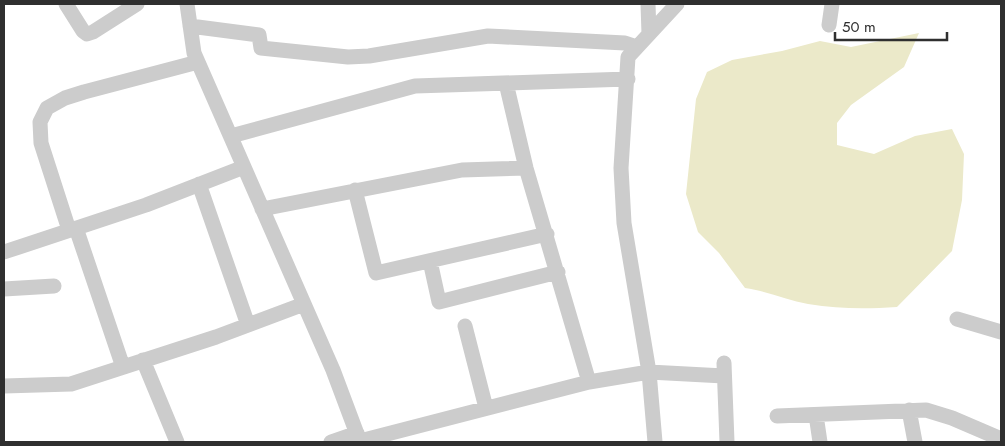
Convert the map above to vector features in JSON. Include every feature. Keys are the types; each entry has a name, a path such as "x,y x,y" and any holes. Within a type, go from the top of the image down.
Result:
{"street":[{"path":"66,4 83,31 87,34 94,32 137,4"},
{"path":"187,4 194,53 304,304 359,439"},
{"path":"648,4 649,34"},
{"path":"655,442 649,372 624,223 621,168 628,57 677,4"},
{"path":"829,25 832,4"},
{"path":"190,26 259,35 261,48 348,57 369,56 488,36 625,43 637,47"},
{"path":"123,367 41,143 40,122 47,108 78,94 198,62"},
{"path":"231,136 415,86 628,79"},
{"path":"506,83 526,168 547,234 589,382"},
{"path":"4,252 244,167"},
{"path":"262,209 462,170 526,168"},
{"path":"199,184 248,325"},
{"path":"355,190 376,273 547,234"},
{"path":"430,260 439,302 558,272"},
{"path":"4,289 54,286"},
{"path":"4,386 71,384 248,325 304,304"},
{"path":"957,319 1001,332"},
{"path":"465,326 486,408"},
{"path":"143,360 177,442"},
{"path":"331,442 359,439 589,382 649,372 724,370 727,442"},
{"path":"909,410 915,442"},
{"path":"777,416 926,410 944,415 1001,439"},
{"path":"816,415 820,442"}],"shaded area":[{"path":"919,33 904,67 851,105 837,123 837,145 874,154 915,136 952,129 964,154 962,200 952,251 897,307 852,308 819,306 745,288 719,253 698,232 686,194 696,99 707,72 732,60 782,51 820,41 851,47"}]}
